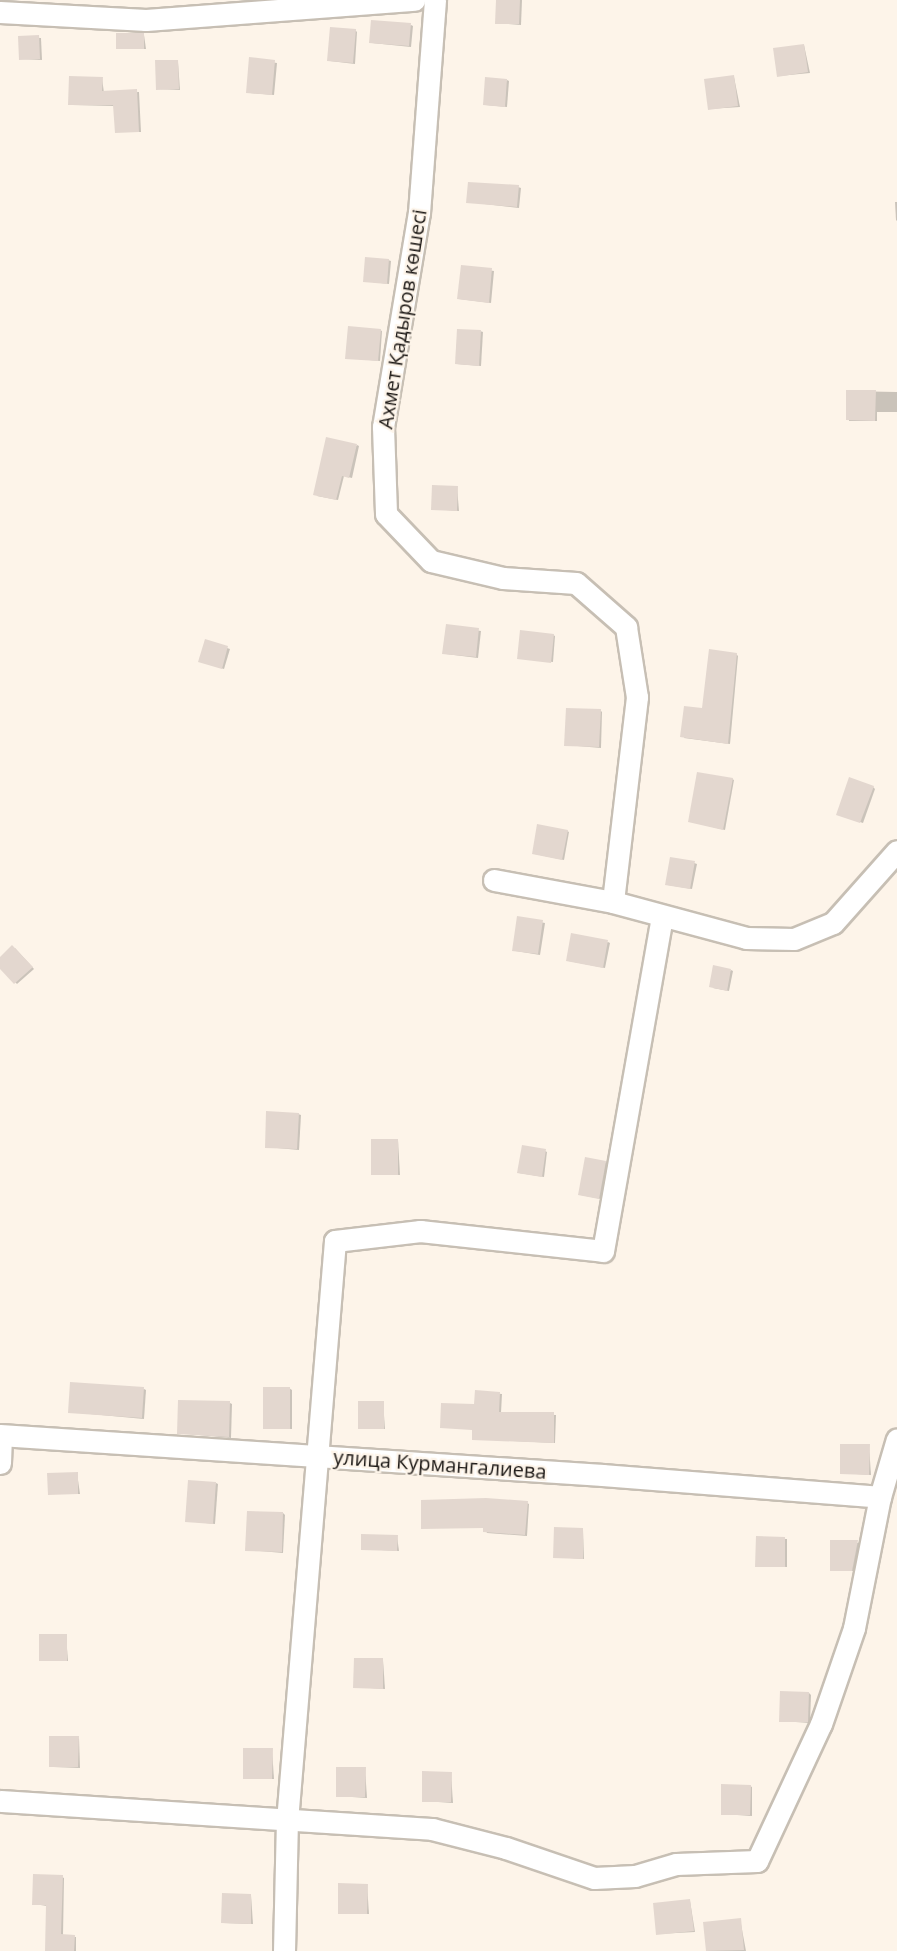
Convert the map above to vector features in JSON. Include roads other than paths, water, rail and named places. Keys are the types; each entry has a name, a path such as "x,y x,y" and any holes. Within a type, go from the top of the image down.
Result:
{"street":[{"path":"0,12 146,20 414,0"},
{"name":"Ахмет Қадыров көшесі","path":"435,0 419,212 383,427 386,514 431,561 503,578 576,583 626,627 637,697 613,902"},
{"path":"494,880 613,902 746,938 794,939 833,923 897,851"},
{"path":"284,1951 287,1821 335,1241 420,1231 603,1251 662,917"},
{"path":"0,1463 1,1436"},
{"name":"улица Курмангалиева","path":"1,1436 317,1456 880,1497"},
{"path":"0,1801 432,1829 506,1848 594,1878 635,1876 676,1864 757,1861 821,1724 854,1628 880,1497 897,1439"}]}
